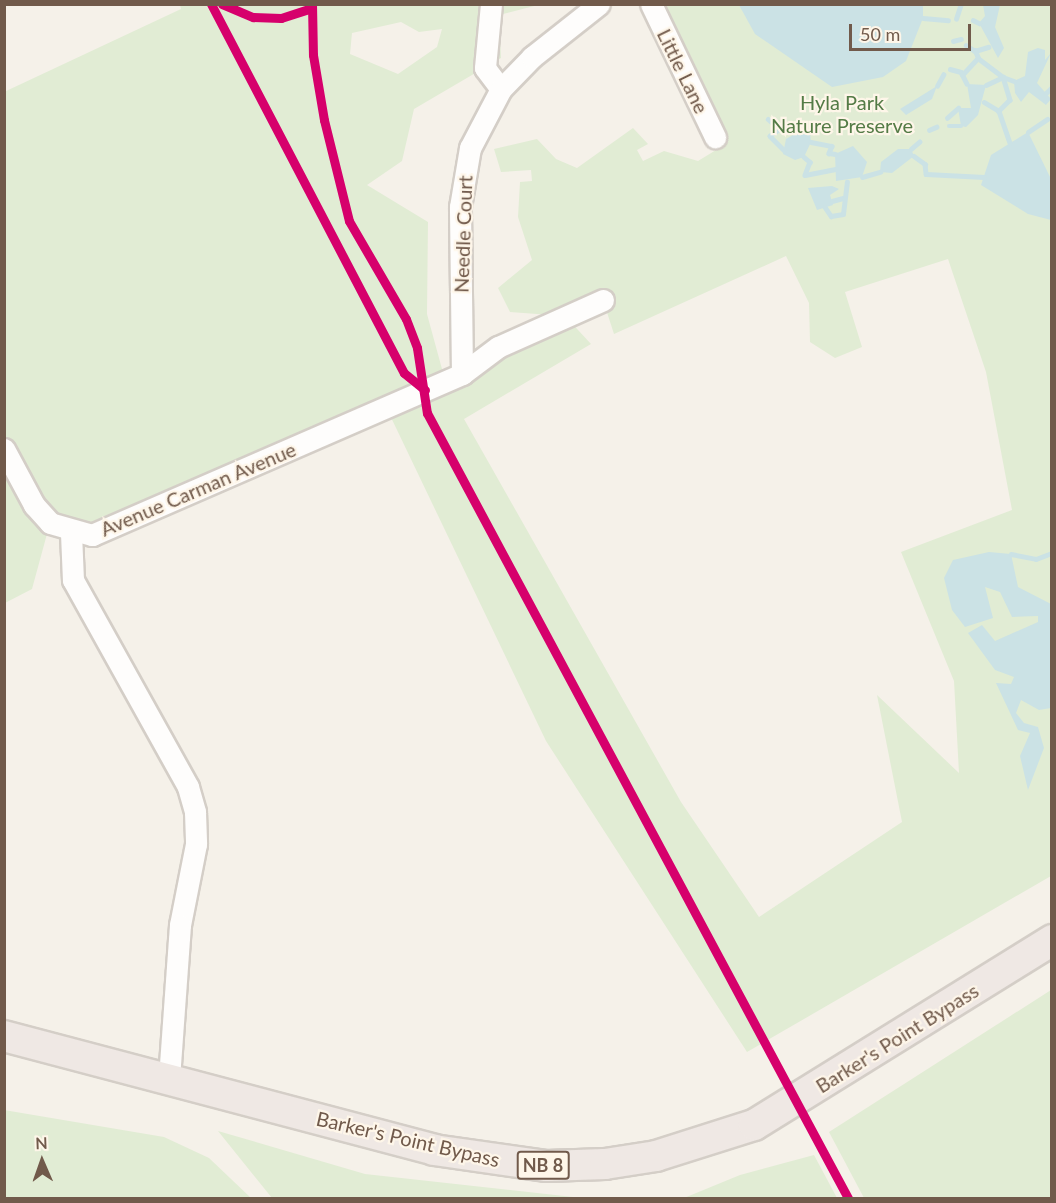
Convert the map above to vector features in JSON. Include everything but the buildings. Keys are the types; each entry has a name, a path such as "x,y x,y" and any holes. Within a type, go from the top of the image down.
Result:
{"highway":[{"name":"Barker's Point Bypass","path":"4,1036 492,1161 547,1166 656,1156 709,1143 772,1115 1052,940"}],"street":[{"path":"491,4 485,68 501,89"},
{"name":"Needle Court","path":"462,374 462,176 470,148 501,89 532,57 599,4"},
{"name":"Little Lane","path":"651,4 715,137"},
{"name":"Avenue Carman Avenue","path":"4,449 34,505 50,523 70,533 113,529 462,374 498,347 603,300"},
{"path":"70,533 73,580 188,787 195,812 196,844 180,925 169,1079"}],"green space":[{"name":"Hyla Park Nature Preserve","path":"180,5 538,5 499,15 501,58 414,109 402,161 367,185 428,222 427,314 445,380 564,316 510,312 498,288 532,260 518,217 520,182 532,181 531,170 501,172 494,149 537,139 556,159 577,168 633,128 648,144 637,150 643,161 664,151 698,161 721,147 651,5 1051,5 1051,876 747,1052 546,741 386,407 113,529 50,523 32,589 5,603 4,92 181,9","holes":["401,22 419,32 442,29 437,47 398,74 350,54 352,33","786,256 809,303 810,342 835,358 862,347 845,292 948,259 986,372 1012,510 901,552 954,681 959,773 877,695 902,822 759,917 681,802 464,419 591,344 566,317 603,300 614,334"]},
{"path":"1051,990 1051,1198 864,1198 829,1132"},
{"path":"4,1110 164,1137 209,1158 251,1198 5,1198"},
{"path":"218,1131 365,1174 582,1198 272,1198"},
{"path":"814,1155 837,1198 684,1198 740,1175"}],"water":[{"path":"739,5 923,5 923,18 906,61 883,77 832,87 755,34"},
{"path":"983,5 1000,5 995,27 1004,48 998,58 979,23 985,16"},
{"path":"1038,48 1045,50 1045,60 1051,53 1037,83 1051,99 1046,105 1029,92 1021,102 1015,93 1014,81 1025,76 1028,52"},
{"path":"967,84 986,85 978,115 966,127 961,126 958,108 971,108"},
{"path":"937,86 932,99 906,115 900,109"},
{"path":"1028,132 1051,179 1051,220 1028,214 981,185 991,155"},
{"path":"795,134 810,134 811,142 804,157 795,160 783,154 786,139"},
{"path":"853,146 867,162 862,177 836,181 835,154"},
{"path":"898,149 911,149 914,156 892,173 880,172 881,162"},
{"path":"832,186 839,189 830,195 833,205 817,210 808,188"},
{"path":"989,552 1011,554 1018,587 1051,604 1051,708 1039,710 1021,700 1016,713 1024,723 1038,727 1044,748 1028,790 1020,756 1030,733 1018,730 996,683 1011,684 1014,677 995,670 968,633 982,625 995,641 1038,622 1038,616 1012,617 1000,592 985,587 993,618 965,627 952,610 944,578 953,560"}],"waterway":[{"path":"956,19 961,4"},
{"path":"923,18 948,20"},
{"path":"973,20 979,23"},
{"path":"953,41 961,39"},
{"path":"966,45 975,51 988,47"},
{"path":"962,75 978,58 975,51"},
{"path":"978,58 1003,77 1010,100 999,111"},
{"path":"950,69 961,72 967,84"},
{"path":"937,86 943,75"},
{"path":"986,85 1003,77 1014,81"},
{"path":"1046,93 1052,87"},
{"path":"984,102 999,111 1010,143"},
{"path":"947,118 958,108"},
{"path":"768,119 780,129 770,136 784,150"},
{"path":"1028,132 1047,119"},
{"path":"949,126 961,126"},
{"path":"929,130 936,127"},
{"path":"811,142 832,146 829,153 835,154"},
{"path":"911,149 919,142"},
{"path":"914,156 925,164 926,174 984,177"},
{"path":"804,157 810,162 805,175 836,169"},
{"path":"862,177 880,172"},
{"path":"825,207 831,216 843,214 847,182"},
{"path":"832,201 843,198"},
{"path":"1011,554 1036,559 1052,553"}],"cycle path":[{"path":"211,4 404,373 425,390"},
{"path":"222,4 253,17 281,18 311,8"},
{"path":"312,4 313,55 324,120 349,221 406,319 417,348 427,413 848,1198"}]}
